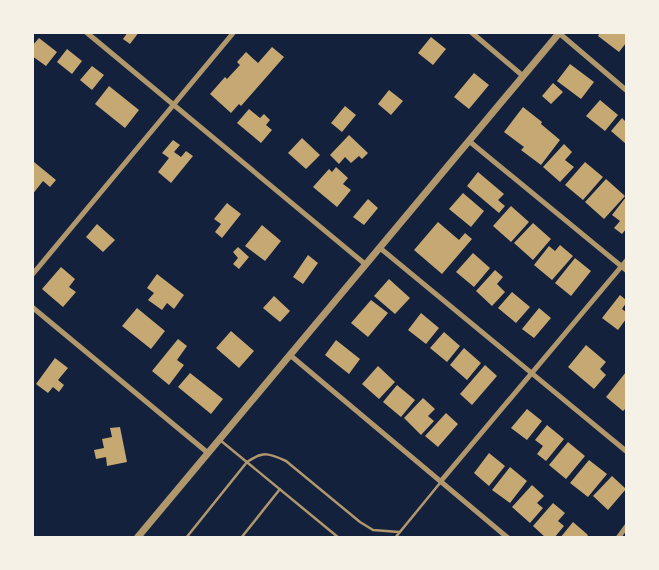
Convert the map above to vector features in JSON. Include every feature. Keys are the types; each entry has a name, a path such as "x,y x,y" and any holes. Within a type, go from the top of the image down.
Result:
{"street":[{"path":"86,32 365,264"},
{"path":"32,275 234,32"},
{"path":"471,32 524,76"},
{"path":"137,538 559,33 626,90"},
{"path":"469,141 626,270"},
{"path":"380,248 626,451"},
{"path":"441,481 626,261"},
{"path":"32,307 208,453"},
{"path":"290,355 508,538"},
{"path":"618,538 626,527"}],"lane":[{"path":"219,439 339,538"},
{"path":"186,538 246,462 259,454 272,454 286,461 360,522 373,530 399,532"},
{"path":"395,538 441,481"},
{"path":"241,538 280,489"}],"building":[{"path":"128,32 139,32 130,44 123,39"},
{"path":"600,32 624,32 626,43 619,52 598,36"},
{"path":"431,37 446,49 433,65 418,53"},
{"path":"39,38 57,52 46,66 32,56 32,46"},
{"path":"272,47 284,57 241,106 239,104 231,113 210,94 225,77 227,79 240,65 237,62 246,52 258,63"},
{"path":"67,49 82,61 72,74 57,62"},
{"path":"570,64 594,82 581,99 557,81"},
{"path":"92,66 104,75 92,90 80,80"},
{"path":"474,73 489,85 469,109 454,97"},
{"path":"553,83 563,92 551,104 542,96"},
{"path":"109,86 139,110 125,128 95,104"},
{"path":"389,90 403,101 391,115 378,104"},
{"path":"600,100 618,115 605,131 586,116"},
{"path":"345,106 356,115 342,132 331,123"},
{"path":"523,107 560,140 541,165 521,150 524,147 504,132"},
{"path":"249,109 260,118 264,114 270,120 266,125 272,130 261,143 237,123"},
{"path":"622,118 626,122 626,144 611,131"},
{"path":"349,135 368,153 362,159 359,156 351,163 345,157 339,164 330,155"},
{"path":"302,138 320,155 306,169 288,153"},
{"path":"173,140 180,145 174,152 181,157 186,151 193,156 171,183 158,172 169,158 162,153"},
{"path":"564,144 572,152 565,160 574,167 560,182 543,167"},
{"path":"34,162 56,180 50,187 43,181 32,195"},
{"path":"585,162 603,177 583,200 565,185"},
{"path":"336,167 348,178 343,184 351,190 337,207 313,187 329,169 332,172"},
{"path":"478,172 504,194 498,200 505,206 499,213 467,186"},
{"path":"606,179 625,196 604,219 585,202"},
{"path":"463,193 484,211 471,227 449,209"},
{"path":"626,197 626,229 622,234 614,228 620,221 612,215"},
{"path":"368,199 378,208 364,225 353,217"},
{"path":"227,203 241,214 222,238 215,232 221,224 214,219"},
{"path":"511,206 529,222 511,242 493,226"},
{"path":"438,222 459,240 465,233 472,239 442,274 414,250"},
{"path":"533,223 551,239 533,260 514,243"},
{"path":"97,224 115,240 103,252 86,237"},
{"path":"262,225 281,241 265,261 245,246"},
{"path":"560,245 573,256 552,280 534,265 549,246 555,251"},
{"path":"238,247 249,257 239,269 233,264 238,258 233,252"},
{"path":"473,253 490,268 474,287 456,272"},
{"path":"308,255 318,263 303,284 293,277"},
{"path":"575,258 591,271 571,296 555,283"},
{"path":"61,267 75,279 69,287 76,292 63,307 42,289"},
{"path":"495,270 503,277 497,284 505,292 492,306 476,291"},
{"path":"157,274 184,295 174,309 167,303 162,310 148,300 154,293 147,288"},
{"path":"389,279 410,298 395,314 374,296"},
{"path":"512,292 530,307 516,323 498,308"},
{"path":"620,295 626,300 622,309 626,312 626,319 618,330 602,318"},
{"path":"274,296 290,311 280,322 263,308"},
{"path":"371,300 388,313 368,337 351,323"},
{"path":"137,308 165,331 151,349 122,326"},
{"path":"539,308 551,318 534,338 522,329"},
{"path":"421,313 439,328 426,344 408,330"},
{"path":"231,331 254,351 239,368 216,348"},
{"path":"444,332 460,346 447,362 430,348"},
{"path":"178,339 187,346 177,360 184,365 169,385 152,371"},
{"path":"336,340 360,359 349,374 325,355"},
{"path":"586,345 606,362 600,369 606,375 594,389 568,367"},
{"path":"464,348 481,363 467,380 450,365"},
{"path":"55,358 68,368 58,380 64,385 59,392 53,387 48,393 36,384"},
{"path":"485,365 497,376 472,405 460,394"},
{"path":"378,366 395,382 379,399 362,384"},
{"path":"626,372 626,408 623,411 606,397"},
{"path":"190,373 223,399 211,414 178,387"},
{"path":"397,385 415,400 401,417 383,402"},
{"path":"423,398 435,409 428,416 434,421 421,435 404,418"},
{"path":"527,409 542,421 527,440 511,428"},
{"path":"446,413 458,424 438,447 425,436"},
{"path":"547,425 564,439 546,461 537,454 543,446 535,440"},
{"path":"120,427 127,462 107,466 106,457 96,459 94,450 104,448 102,439 112,437 110,428"},
{"path":"568,442 585,456 566,479 549,465"},
{"path":"489,453 505,466 489,486 474,473"},
{"path":"589,460 607,474 588,497 570,483"},
{"path":"510,467 527,481 510,503 492,490"},
{"path":"612,476 626,489 608,510 593,496"},
{"path":"532,485 544,496 537,503 543,508 530,523 512,507"},
{"path":"553,503 565,513 558,521 564,526 554,538 546,538 533,526"},
{"path":"573,522 588,535 586,538 560,538"}]}
